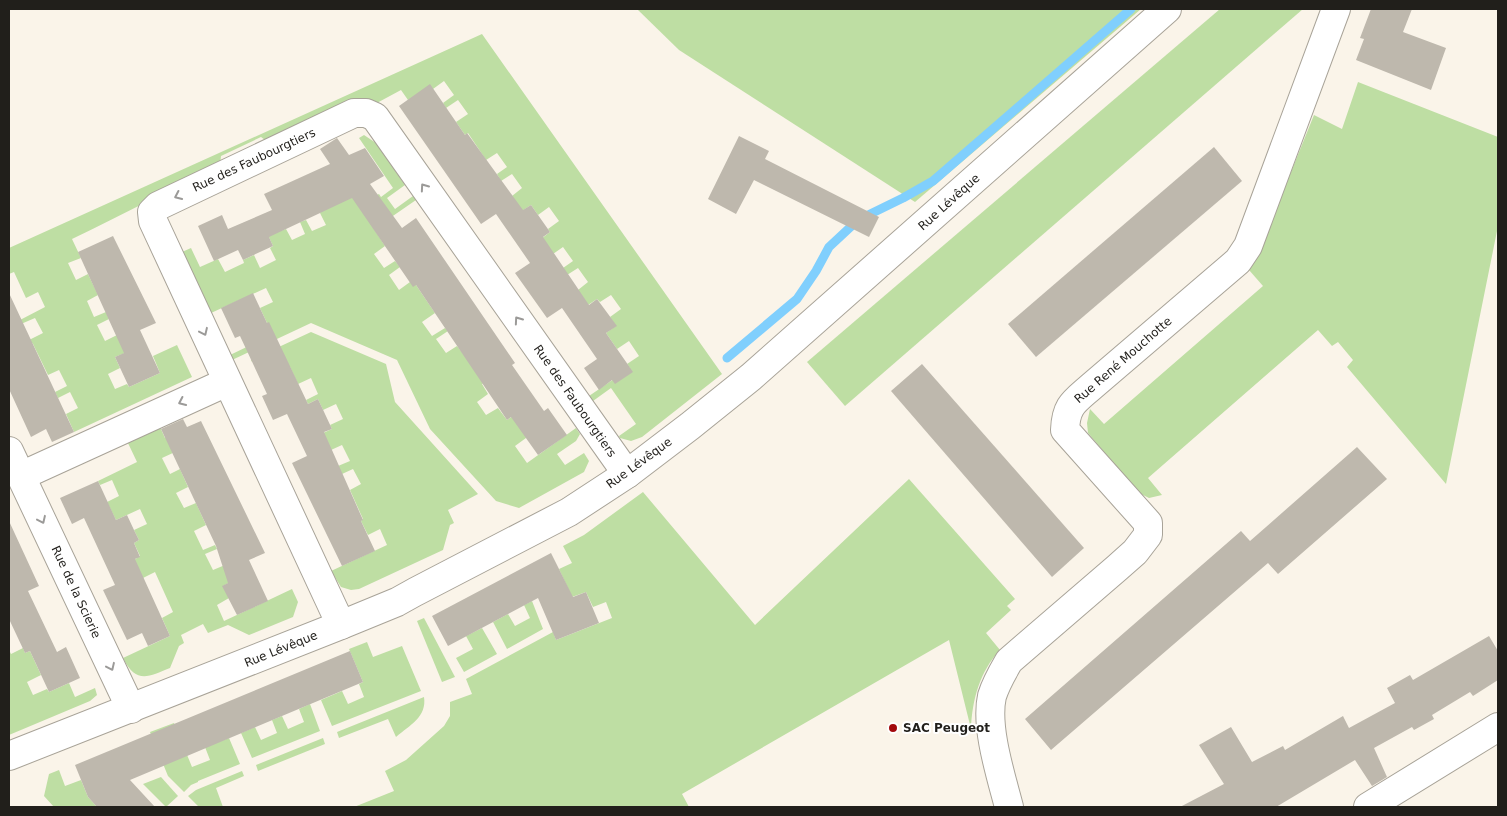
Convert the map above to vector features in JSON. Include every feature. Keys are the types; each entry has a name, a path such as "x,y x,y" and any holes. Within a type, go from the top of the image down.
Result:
{"street":[{"name":"Rue Lévêque","path":"9,756 397,602 569,512 627,474 751,377 1168,9"},
{"name":"Rue René Mouchotte","path":"1008,807 990,720 992,698 998,679 1009,661 1123,563 1135,552 1148,535 1148,523 1065,430 1066,415 1073,402 1238,262 1248,246 1336,9"},
{"name":"Rue des Faubourgtiers","path":"341,625 153,221 152,212 158,206 354,113 366,113 375,117 627,474"},
{"path":"21,476 227,382"},
{"name":"Rue de la Scierie","path":"9,451 131,709"},
{"path":"1368,807 1498,727"}],"green space":[{"path":"637,9 1141,9 915,202 679,50"},
{"path":"1220,9 1303,9 845,406 807,362"},
{"path":"482,34 722,374 642,437 631,441 620,438 619,436 636,424 611,388 593,401 589,396 630,368 627,364 639,356 629,341 617,349 606,333 616,326 610,317 621,309 611,295 600,302 597,299 588,305 578,290 588,282 578,268 567,275 563,268 573,261 563,247 553,254 541,239 550,232 548,229 559,221 549,207 538,215 531,205 522,211 512,196 522,188 512,174 501,181 497,174 507,167 497,153 486,160 468,133 465,135 456,122 468,114 458,100 446,108 443,103 454,95 444,81 433,89 408,100 401,90 375,104 368,99 364,99 269,143 261,137 221,156 220,166 72,239 81,258 68,263 76,280 88,274 98,295 87,301 94,317 106,312 109,319 97,325 105,341 117,335 125,353 115,357 120,368 108,374 115,389 127,384 129,387 160,373 153,356 177,345 192,377 74,432 66,414 78,408 70,392 58,398 55,392 67,386 59,370 48,375 33,344 29,340 43,333 35,318 21,324 20,320 45,307 38,292 26,298 14,272 9,274 9,248"},
{"path":"1358,82 1498,137 1498,226 1446,484 1347,367 1353,360 1338,342 1332,346 1318,330 1148,478 1162,495 1149,498 1139,493 1088,433 1087,423 1090,409 1104,424 1263,286 1249,270 1264,239 1314,115 1342,129"},
{"path":"364,135 376,143 405,185 387,198 395,209 413,196 416,200 374,229 385,246 374,254 384,268 395,261 400,267 389,275 399,290 410,282 416,285 435,313 422,322 432,336 445,328 448,331 436,339 446,353 457,346 486,382 482,384 488,394 477,402 486,415 498,408 507,420 526,407 526,438 515,446 527,463 576,428 580,434 576,441 557,454 565,465 584,453 589,461 584,472 519,508 496,501 430,429 397,360 311,323 232,360 230,355 274,334 260,308 273,302 266,288 211,313 182,252 191,248 200,267 218,259 225,272 244,263 243,260 254,255 260,268 276,260 270,248 273,246 268,235 286,229 292,240 305,234 300,222 306,220 312,231 326,225 320,213 334,180 368,199 379,194 381,197 393,188 359,138"},
{"path":"311,332 386,364 395,402 478,494 448,510 454,523 450,525 443,550 359,589 351,590 341,587 331,571 387,545 380,529 368,535 350,490 361,484 353,469 342,474 338,466 350,461 342,445 331,450 323,433 332,429 330,425 343,419 336,404 323,410 318,399 308,404 306,400 318,394 311,378 298,384 290,367 269,354 252,362 251,360"},
{"path":"160,427 175,452 162,458 170,474 180,469 188,487 176,493 184,508 196,503 206,525 194,531 203,550 215,545 217,549 205,554 213,570 225,565 232,581 223,586 229,598 217,605 224,621 292,589 298,602 293,617 249,635 228,625 208,633 203,624 181,635 184,643 179,646 170,668 149,676 143,676 133,672 123,658 170,636 162,618 173,612 155,572 143,578 134,560 140,556 134,543 139,540 134,530 147,524 140,509 116,520 107,502 119,496 112,480 100,485 98,481 137,462 127,441"},
{"path":"909,479 1015,599 1007,606 1011,610 986,633 1000,650 987,667 978,686 973,707 971,729 949,640 682,794 689,807 354,807 394,791 385,771 406,760 444,726 450,716 450,702 472,694 466,679 553,632 556,640 612,618 606,602 593,607 586,592 572,597 559,569 572,563 563,546 584,535 643,492 755,625"},
{"path":"532,601 543,629 507,649 493,622 508,614 515,626 530,618 524,605"},
{"path":"424,618 455,677 442,682 417,621"},
{"path":"482,628 497,654 464,672 456,658 473,649 466,636"},
{"path":"367,642 373,657 402,646 421,691 332,726 321,700 342,691 348,704 364,697 359,684 363,682 349,649"},
{"path":"23,648 25,653 30,651 41,675 27,682 33,695 47,689 49,692 69,683 75,697 95,688 97,695 90,701 9,735 9,650 11,654"},
{"path":"424,697 423,710 420,715 396,737 388,719 339,738 337,732"},
{"path":"310,704 320,731 252,758 241,733 255,727 261,740 277,733 272,720 282,716 288,729 304,722 299,709"},
{"path":"174,723 192,767 210,760 205,747 229,738 240,764 198,781 184,792 168,776 150,732"},
{"path":"323,738 325,744 258,771 256,765"},
{"path":"59,770 65,786 81,780 88,797 97,807 54,807 44,796 49,774"},
{"path":"242,771 244,776 216,788 223,807 199,807 188,796 196,790"},
{"path":"161,777 178,796 166,807 143,784"}],"building":[{"path":"1371,9 1412,9 1403,32 1446,48 1431,90 1356,60 1364,39 1360,38"},
{"path":"430,84 465,135 467,133 523,210 531,205 550,232 543,237 589,305 597,299 617,326 606,333 633,372 615,384 612,380 599,390 584,368 597,359 562,308 547,318 515,273 530,263 496,214 481,224 399,106"},
{"path":"739,136 769,151 765,159 879,217 869,237 754,180 736,214 708,199"},
{"path":"337,138 349,155 365,148 384,176 370,184 402,228 416,218 515,363 512,365 544,411 548,408 567,435 538,455 511,417 507,420 416,285 413,287 352,198 269,237 273,246 243,260 238,250 214,261 198,226 222,215 228,229 272,210 264,194 330,164 320,149"},
{"path":"1214,147 1242,181 1036,357 1008,324"},
{"path":"113,236 156,323 140,330 160,373 129,387 115,357 124,353 78,252"},
{"path":"9,293 74,432 52,442 46,429 31,437 9,389"},
{"path":"253,293 308,404 318,399 332,429 324,432 375,551 342,566 292,463 307,456 287,414 273,420 262,396 267,394 240,336 235,338 221,308"},
{"path":"922,364 1084,548 1052,577 891,391"},
{"path":"183,419 187,427 201,421 265,553 249,560 268,601 237,615 222,586 228,583 216,546 161,429"},
{"path":"1357,447 1387,479 1278,574 1268,563 1051,750 1025,719 1241,531 1250,541"},
{"path":"98,481 116,520 127,515 139,540 134,543 140,557 135,559 170,636 148,646 142,633 127,640 103,590 115,585 84,518 72,524 60,498"},
{"path":"9,521 39,586 28,591 57,652 66,647 80,678 49,692 30,651 25,653 9,619"},
{"path":"551,553 573,597 586,592 599,623 556,640 538,598 448,646 432,616"},
{"path":"1489,636 1498,651 1498,680 1473,696 1470,692 1432,715 1434,719 1414,730 1412,727 1374,748 1387,777 1372,786 1355,760 1276,807 1180,807 1224,784 1199,745 1231,727 1252,762 1283,746 1285,750 1343,716 1349,728 1395,703 1387,688 1410,675 1413,680"},
{"path":"350,651 363,682 130,780 155,807 97,807 88,797 75,765"}],"waterway":[{"path":"727,358 797,299 816,271 829,247 858,220 933,181 1131,9"}],"place":[{"name":"SAC Peugeot","path":"893,728"}]}
